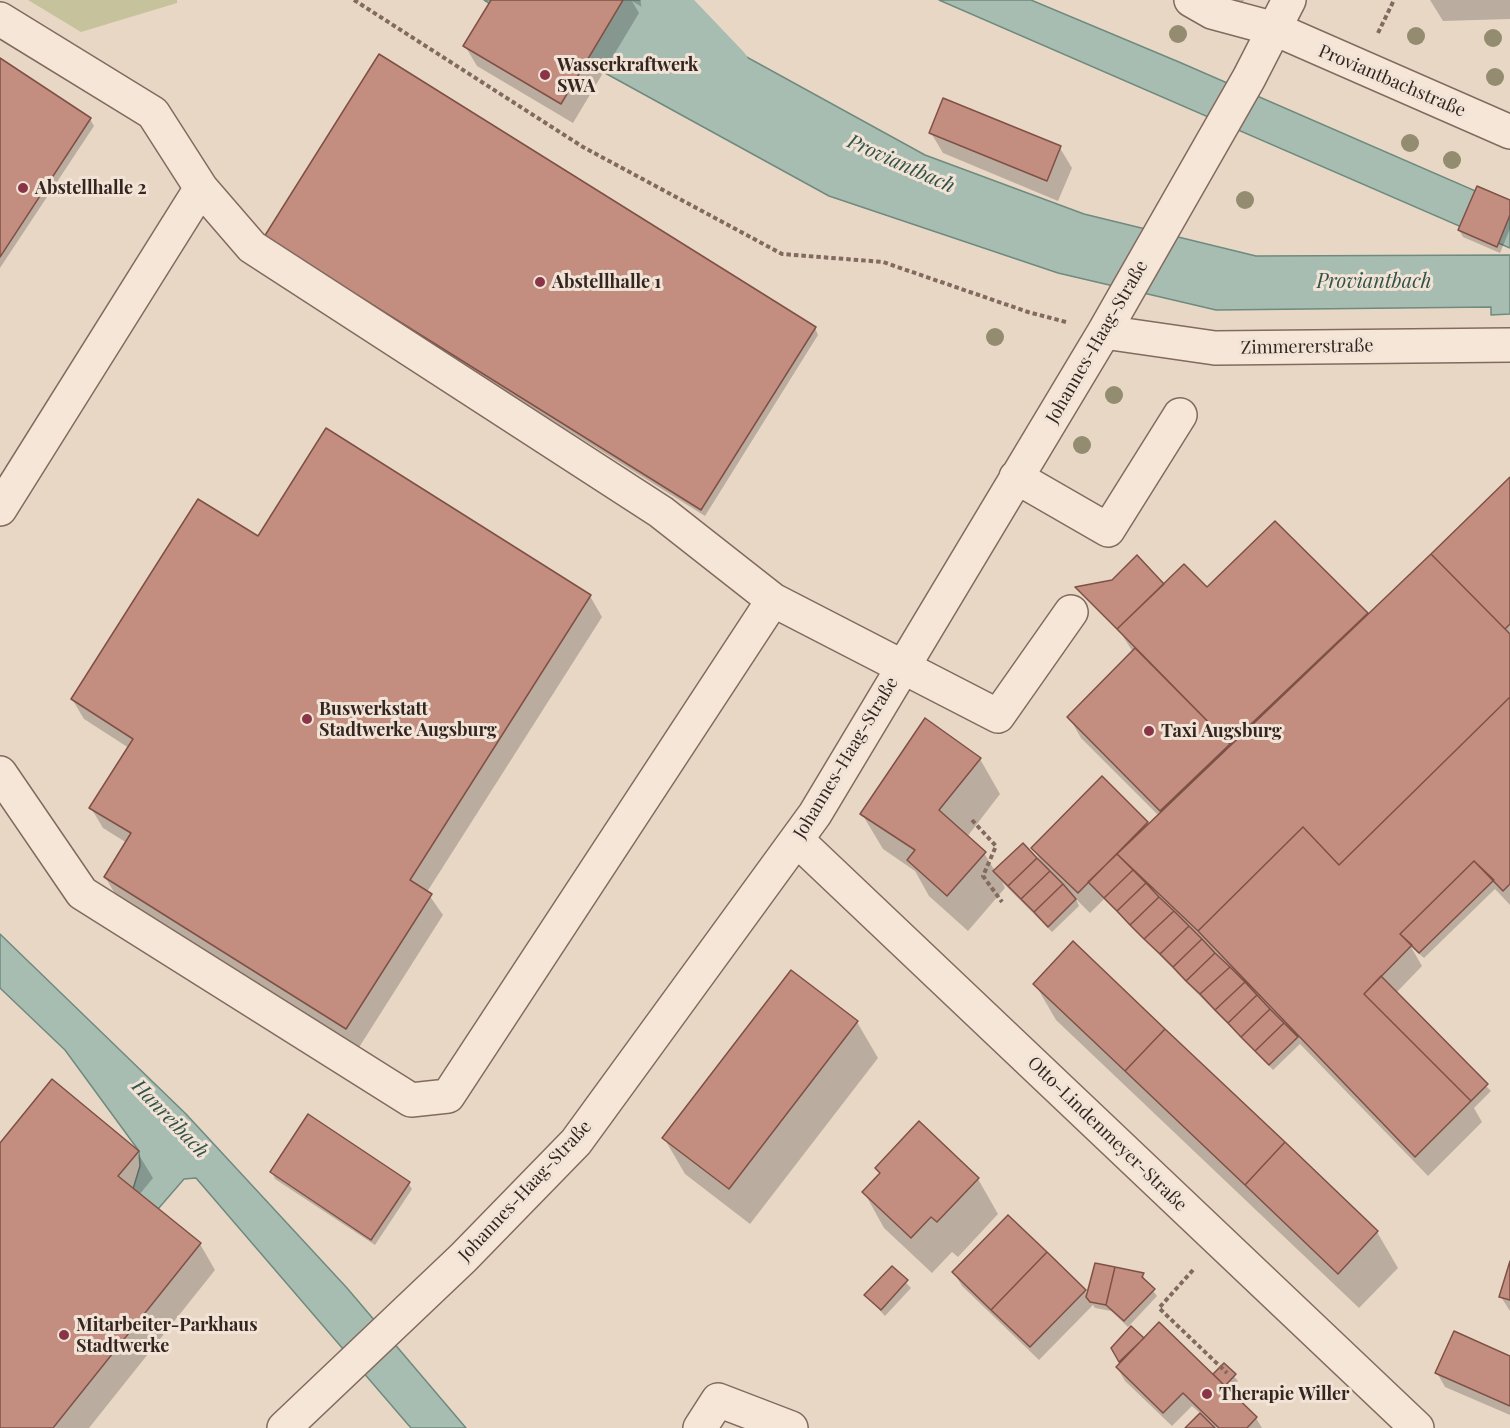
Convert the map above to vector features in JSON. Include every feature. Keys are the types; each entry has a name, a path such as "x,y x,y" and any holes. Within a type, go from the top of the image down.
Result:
{"street":[{"name":"Proviantbachstraße","path":"1191,0 1212,12 1275,29 1510,132"},
{"name":"Johannes-Haag-Straße","path":"284,1428 463,1258 576,1142 815,814 902,665 1104,332 1249,78 1289,0"},
{"path":"0,19 153,113 201,188 252,247 661,512 773,600 998,716 1071,612"},
{"path":"0,509 201,188"},
{"name":"Zimmererstraße","path":"1104,332 1215,348 1510,345"},
{"path":"1016,477 1108,530 1180,415"},
{"path":"0,773 82,892 411,1100 448,1096 773,600"},
{"name":"Otto-Lindenmeyer-Straße","path":"796,840 1417,1428"},
{"path":"700,1428 718,1400 791,1428"}],"path":[{"path":"354,0 584,147 782,254 883,262 1028,312 1104,332"},
{"path":"972,820 996,846 983,876 1002,902"},
{"path":"1220,1240 1159,1308 1227,1373"}],"shaded area":[{"path":"28,0 177,0 177,3 81,32"}],"water":[{"path":"484,0 643,0 925,155 1084,214 1256,256 1510,255 1510,314 1491,315 1491,307 1216,310 1058,273 829,196 605,73"},
{"path":"939,0 1031,0 1179,62 1510,206 1510,248"},
{"name":"Hanreibach","path":"0,934 186,1114 347,1288 466,1428 411,1428 196,1178 184,1179 158,1209 133,1189 140,1166 139,1151 65,1050 0,988"}],"building":[{"name":"Wasserkraftwerk SWA","path":"491,0 623,0 561,104 463,46"},
{"name":"Abstellhalle 1","path":"379,54 816,327 701,510 264,237"},
{"name":"Abstellhalle 2","path":"0,58 91,118 0,257"},
{"path":"943,98 1061,146 1047,181 929,133"},
{"path":"1477,186 1510,200 1510,215 1497,247 1458,230"},
{"name":"Buswerkstatt Stadtwerke Augsburg","path":"326,428 591,595 410,880 432,894 346,1029 104,877 131,833 89,808 133,739 71,699 198,499 258,536"},
{"path":"1510,477 1510,624 1505,629 1431,554"},
{"path":"1275,521 1368,613 1230,744 1117,629 1184,564 1207,587"},
{"path":"1431,554 1510,634 1510,697 1339,865 1303,827 1198,931 1117,854"},
{"path":"1137,555 1164,584 1117,629 1075,587 1112,580"},
{"name":"Taxi Augsburg","path":"1135,648 1230,744 1160,811 1067,717"},
{"path":"1510,697 1510,884 1503,891 1474,861 1400,934 1412,945 1364,994 1471,1101 1415,1157 1198,931 1303,827 1339,865"},
{"path":"925,718 981,758 939,810 986,852 947,896 907,860 915,850 860,814"},
{"path":"1102,776 1148,822 1078,893 1031,848"},
{"path":"1023,843 1037,858 1008,886 993,871"},
{"path":"1117,854 1133,870 1104,898 1088,882"},
{"path":"1037,858 1050,871 1021,899 1008,886"},
{"path":"1474,861 1494,880 1419,953 1400,934"},
{"path":"1133,870 1146,883 1117,911 1104,898"},
{"path":"1050,871 1063,884 1034,912 1021,899"},
{"path":"1146,883 1159,897 1130,925 1117,911"},
{"path":"1063,884 1076,899 1048,927 1034,912"},
{"path":"1159,897 1174,911 1144,939 1130,925"},
{"path":"1174,911 1189,926 1160,954 1144,939"},
{"path":"1189,926 1202,939 1173,967 1160,954"},
{"path":"1202,939 1215,953 1186,981 1173,967"},
{"path":"1073,941 1165,1029 1125,1071 1033,984"},
{"path":"1215,953 1230,967 1200,994 1186,981"},
{"path":"1230,967 1245,982 1215,1010 1200,994"},
{"path":"791,970 858,1021 729,1189 662,1138"},
{"path":"1381,976 1488,1084 1471,1101 1364,994"},
{"path":"1245,982 1257,995 1228,1023 1215,1010"},
{"path":"1257,995 1270,1009 1241,1037 1228,1023"},
{"path":"1270,1009 1284,1023 1255,1051 1241,1037"},
{"path":"1284,1023 1298,1037 1269,1065 1255,1051"},
{"path":"1165,1029 1285,1142 1245,1185 1125,1071"},
{"name":"Mitarbeiter-Parkhaus Stadtwerke","path":"52,1079 139,1151 118,1176 201,1243 53,1428 0,1428 0,1143"},
{"path":"308,1114 410,1182 371,1240 270,1172"},
{"path":"919,1121 979,1178 937,1222 931,1217 911,1238 862,1192 880,1173 875,1168"},
{"path":"1285,1142 1378,1231 1338,1274 1245,1185"},
{"path":"1008,1215 1047,1252 991,1310 952,1272"},
{"path":"1047,1252 1086,1290 1030,1347 991,1310"},
{"path":"1510,1261 1510,1300 1499,1297"},
{"path":"1095,1263 1115,1267 1106,1305 1090,1302 1086,1297"},
{"path":"892,1266 908,1280 881,1310 864,1295"},
{"path":"1115,1267 1144,1273 1142,1277 1155,1289 1124,1321 1106,1305"},
{"path":"1159,1322 1257,1417 1247,1428 1219,1428 1183,1393 1163,1413 1116,1367"},
{"path":"1131,1326 1144,1338 1119,1362 1111,1348"},
{"path":"1454,1331 1510,1356 1510,1406 1435,1373"},
{"path":"1224,1363 1236,1374 1225,1386 1213,1374"},
{"path":"1200,1413 1215,1428 1185,1428"}],"waterway":[{"name":"Proviantbach","path":"663,0 727,67"}],"place":[{"name":"Wasserkraftwerk SWA","path":"545,75"},
{"name":"Abstellhalle 2","path":"23,188"},
{"name":"Abstellhalle 1","path":"540,282"},
{"name":"Buswerkstatt Stadtwerke Augsburg","path":"307,719"},
{"name":"Taxi Augsburg","path":"1149,731"},
{"name":"Mitarbeiter-Parkhaus Stadtwerke","path":"64,1335"},
{"name":"Therapie Willer","path":"1207,1394"}]}
